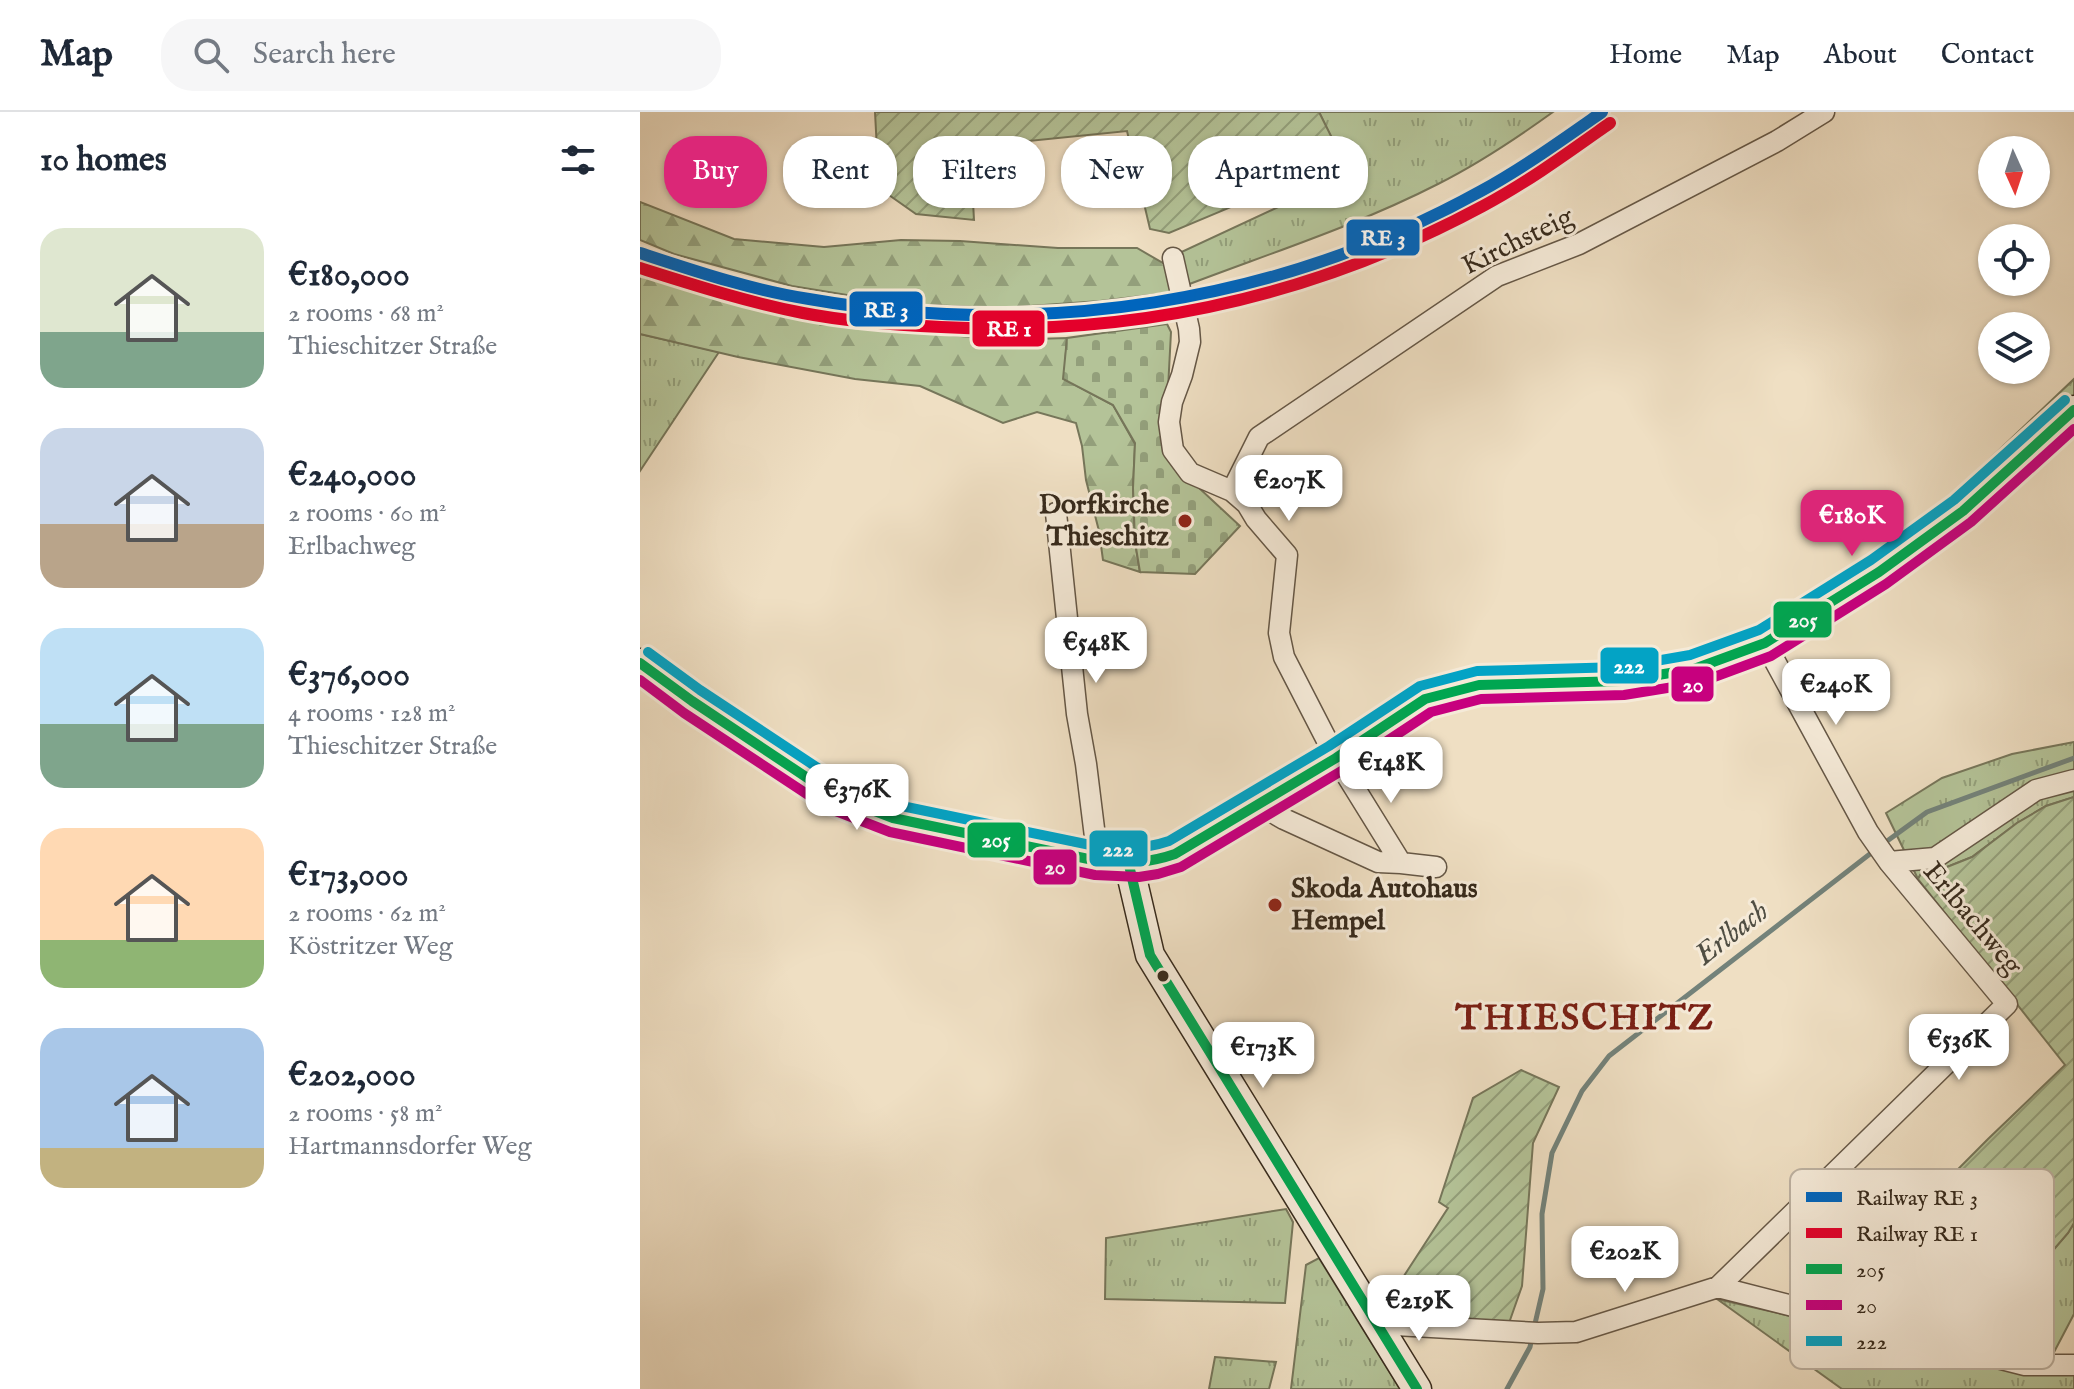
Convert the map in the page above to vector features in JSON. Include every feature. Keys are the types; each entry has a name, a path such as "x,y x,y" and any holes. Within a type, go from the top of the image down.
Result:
{"main road":[{"path":"640,663 833,795 893,818 1098,861 1129,865 1150,863 1175,854 1336,758 1425,699 1479,685 1622,681 1694,669 1765,643 1879,572 1963,511 2074,410"},
{"path":"1129,865 1150,955 1417,1389"}],"street":[{"name":"Kirchsteig","path":"1232,491 1259,437 1497,276 1579,244 1777,141 1824,112"},
{"path":"1173,258 1189,329 1189,349 1169,422 1173,450 1190,473 1232,491 1247,504 1287,555 1279,633 1284,657 1336,758 1401,863"},
{"path":"1056,513 1077,714 1098,861"},
{"name":"Erlbachweg","path":"1765,643 1868,832 2007,1004 1839,1169"},
{"path":"1886,857 1935,858 2036,790 2074,780"},
{"path":"1258,804 1378,862 1436,867"},
{"name":"Erlbachweg","path":"1718,1287 1790,1216"},
{"path":"1377,1324 1538,1333 1576,1332 1718,1287 1790,1305"}],"green space":[{"path":"875,112 1319,112 1331,136 1188,136 1188,208 1229,208 1169,233 1150,229 1145,208 1172,208 1172,136 1128,136 1127,131 1045,139 1045,136 913,136 913,208 973,208 974,220 916,214 897,201 897,136 876,136"},
{"path":"1319,112 1553,112 1482,159 1408,199 1187,285 1175,255 1276,208 1368,208 1368,136 1331,136"},
{"path":"640,202 734,239 824,247 901,240 1058,248 1137,248 1168,266 1175,292 1000,308 902,304 792,286 674,254 640,240"},
{"path":"640,269 751,302 888,329 1002,340 1067,338 1064,379 1113,405 1135,444 1135,542 1140,572 1103,560 1076,423 1037,412 1003,423 920,386 855,379 738,357 640,334"},
{"path":"1167,324 1171,332 1166,427 1185,475 1240,526 1195,574 1140,572 1135,542 1135,443 1113,405 1063,379 1067,338"},
{"path":"640,334 719,352 640,471"},
{"path":"2074,379 2074,422 1973,518 1957,490"},
{"path":"2074,742 2074,797 2046,806 2017,823 1972,857 1922,872 1918,879 1886,813 1942,778 2012,754"},
{"path":"2074,797 2074,1223 2054,1249 2054,1169 1958,1169 2065,1065 1918,879 1922,872 1972,857 2017,823 2046,806"},
{"path":"1521,1070 1559,1087 1533,1143 1522,1286 1509,1323 1420,1319 1389,1299 1448,1208 1439,1202 1473,1098"},
{"path":"1286,1209 1293,1222 1285,1303 1105,1299 1106,1238"},
{"path":"2074,1223 2074,1314 2054,1352 2054,1249"},
{"path":"1319,1258 1400,1389 1291,1389 1306,1265"},
{"path":"1717,1299 1790,1316 1790,1352"},
{"path":"1215,1357 1276,1362 1269,1389 1209,1389"},
{"path":"1814,1369 2074,1369 2074,1389 1842,1389"}],"waterway":[{"name":"Erlbach","path":"1883,844 1927,812 2074,758"},
{"name":"Erlbach","path":"1534,1328 1543,1289 1542,1214 1552,1153 1582,1091 1609,1056 1875,850"},
{"name":"Erlbach","path":"1507,1389 1530,1347 1532,1337"}],"transit line":[{"path":"640,253 766,291 895,310 982,315 1068,312 1154,302 1239,285 1322,261 1403,230 1497,182 1602,112"},
{"path":"640,268 782,309 872,323 1012,328 1083,325 1152,317 1288,287 1354,265 1419,238 1516,187 1610,123"},
{"name":"222","path":"648,652 839,782 897,805 1100,847 1127,849 1152,846 1169,841 1329,746 1420,686 1477,671 1621,667 1690,655 1759,630 1871,560 1954,500 2065,400"},
{"name":"205","path":"640,663 833,795 893,818 1098,861 1156,859 1175,854 1336,758 1425,699 1479,685 1622,681 1694,669 1765,643 1879,572 1963,511 2074,410"},
{"name":"20","path":"640,680 684,713 828,808 890,832 1095,875 1139,877 1158,874 1181,867 1343,770 1431,712 1481,699 1624,695 1698,683 1771,656 1886,584 1971,522 2074,429"},
{"name":"205","path":"1129,865 1150,955 1417,1389"}],"place":[{"name":"Dorfkirche Thieschitz","path":"1185,521"},
{"name":"Skoda Autohaus Hempel","path":"1275,905"}],"district":[{"name":"THIESCHITZ","path":"1585,1019"}]}
